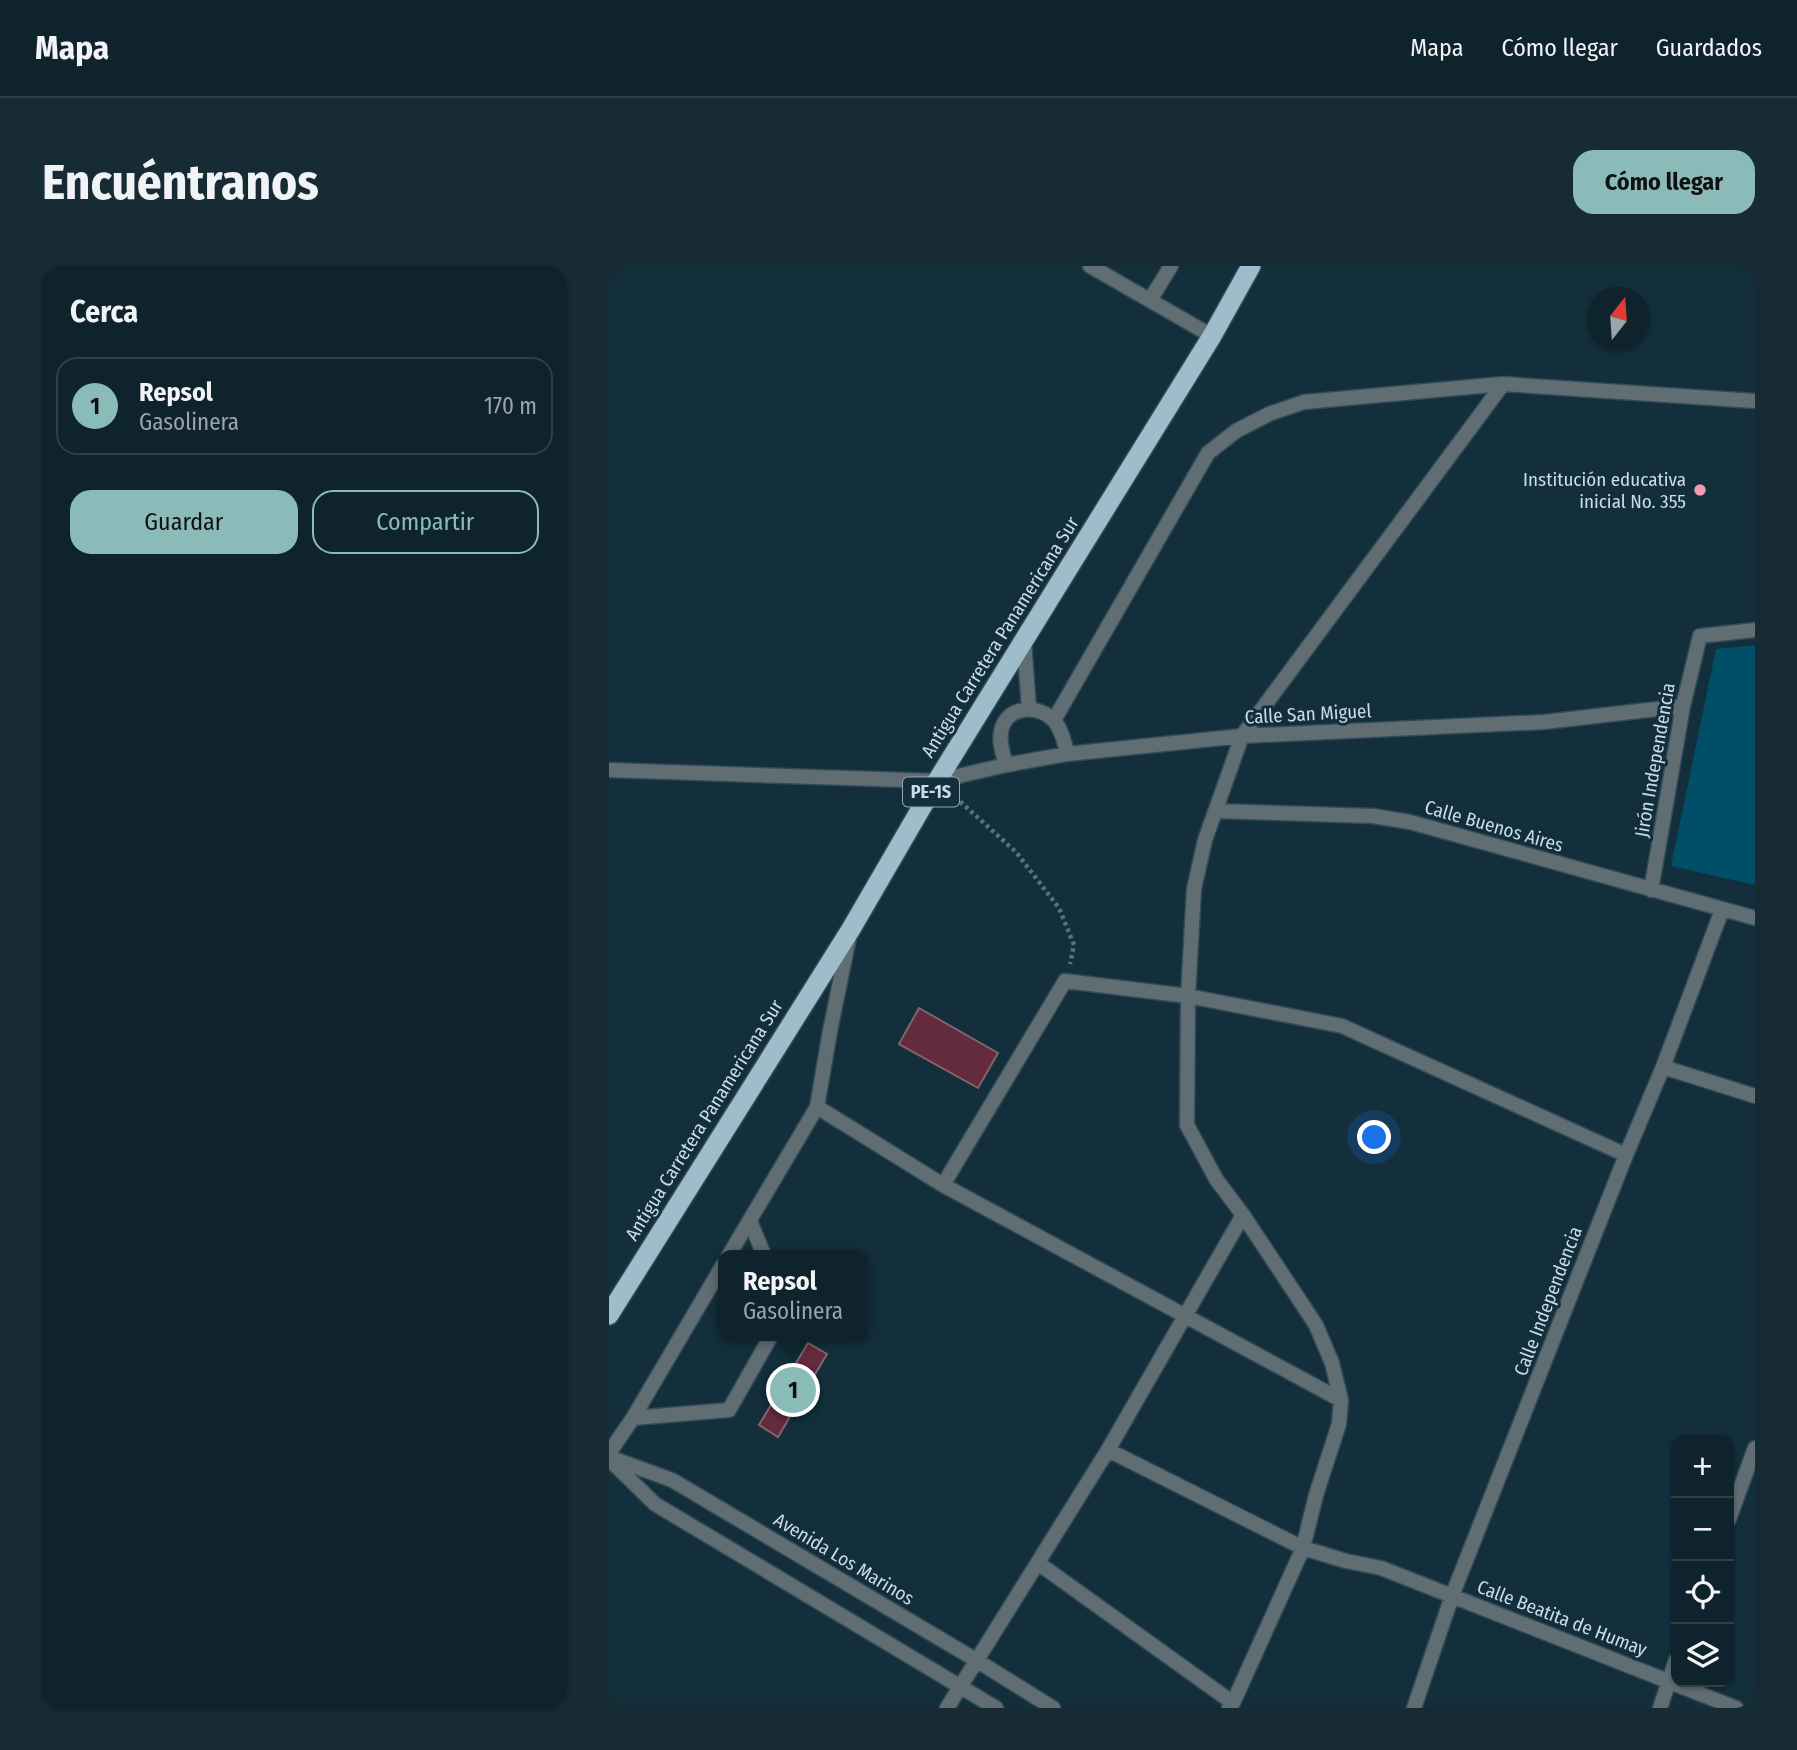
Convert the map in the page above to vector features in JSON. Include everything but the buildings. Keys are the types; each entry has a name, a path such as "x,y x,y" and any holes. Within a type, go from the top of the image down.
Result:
{"highway":[{"name":"Antigua Carretera Panamericana Sur","path":"609,1315 851,929 937,781 1212,336 1251,266"}],"street":[{"path":"1090,266 1212,336"},
{"path":"1150,300 1171,266"},
{"path":"1038,1563 1231,1706 1303,1548 1316,1495 1339,1424 1341,1400 1332,1363 1316,1325 1216,1179 1187,1125 1188,996 1194,889 1205,840 1242,736 1503,384"},
{"path":"1054,720 1208,453 1236,431 1269,414 1304,402 1503,384 1755,401"},
{"name":"Jirón Independencia","path":"1651,890 1683,705 1700,636 1755,630"},
{"path":"1024,641 1029,709"},
{"name":"Calle San Miguel","path":"609,770 937,781 1067,754 1242,736 1544,722 1683,705"},
{"path":"1006,765 1000,742 1001,730 1011,715 1019,710 1038,710 1054,720 1067,754"},
{"name":"Calle Buenos Aires","path":"1215,811 1373,816 1410,822 1755,918"},
{"name":"Calle Independencia","path":"1413,1708 1452,1596 1663,1067 1722,910"},
{"path":"732,1250 817,1107 851,929"},
{"path":"943,1185 1065,981 1188,996 1342,1026 1626,1155"},
{"path":"1663,1067 1755,1096"},
{"path":"817,1107 943,1185 1341,1400"},
{"path":"947,1708 1108,1450 1243,1215"},
{"path":"750,1221 762,1250"},
{"path":"718,1274 609,1456 655,1504 996,1708"},
{"path":"633,1418 729,1410 768,1341"},
{"path":"1734,1505 1755,1448"},
{"name":"Calle Beatita de Humay","path":"1108,1450 1303,1548 1381,1568 1736,1708"},
{"name":"Avenida Los Marinos","path":"609,1456 672,1480 1053,1708"},
{"path":"1660,1708 1671,1674"}],"path":[{"path":"937,781 1016,852 1059,908 1074,945 1065,981"}],"shaded area":[{"path":"1755,645 1755,885 1671,866 1716,649"}],"place":[{"name":"Institución educativa inicial No. 355","path":"1700,490"},
{"name":"Repsol","path":"793,1390"}]}
